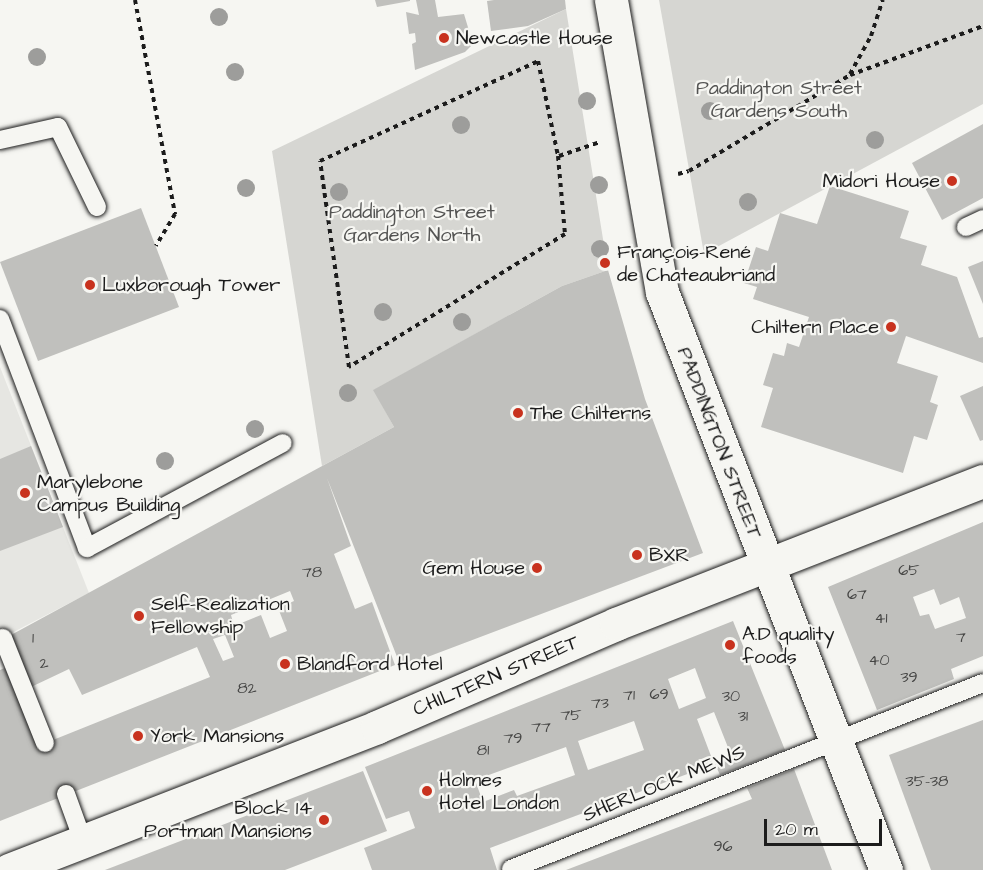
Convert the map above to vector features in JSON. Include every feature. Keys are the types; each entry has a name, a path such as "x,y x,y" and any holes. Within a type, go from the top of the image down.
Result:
{"street":[{"name":"PADDINGTON STREET","path":"611,0 662,292 766,566 886,870"},
{"name":"CHILTERN STREET","path":"9,870 377,727 616,624 983,481"}],"lane":[{"path":"0,140 58,127 97,207"},
{"path":"966,227 983,219"},
{"path":"0,319 87,548 283,443"},
{"path":"3,638 45,743"},
{"name":"SHERLOCK MEWS","path":"511,869 983,683"},
{"path":"66,794 83,841"}],"path":[{"path":"135,0 175,214 156,246"},
{"path":"850,75 872,36 883,0"},
{"path":"676,174 689,171 850,75 983,26"},
{"path":"538,62 558,156 565,234 349,367 320,161 538,62"}],"shaded area":[{"path":"0,367 89,593 0,639"}],"green space":[{"name":"Paddington Street Gardens South","path":"659,0 983,0 983,104 704,254"},
{"name":"Paddington Street Gardens North","path":"566,9 608,270 562,286 374,390 394,427 322,466 272,151"}],"building":[{"path":"375,0 410,0 410,1 377,7"},
{"name":"Newcastle House","path":"416,0 435,0 438,17 464,14 473,44 465,52 415,70 412,44 416,42 415,33 409,34 406,12 419,15"},
{"path":"565,0 566,9 528,26 491,31 487,1"},
{"name":"Midori House","path":"983,124 983,198 942,220 912,163"},
{"name":"Chiltern Place","path":"830,186 909,211 900,238 927,246 921,265 957,277 979,338 983,337 983,363 906,336 897,363 938,376 930,402 938,405 927,440 914,436 903,473 761,427 773,388 763,385 773,353 784,356 787,343 799,347 809,317 753,299 757,287 744,283 756,247 768,251 780,213 817,224"},
{"name":"Luxborough Tower","path":"141,208 179,307 38,361 0,262"},
{"path":"983,261 983,304 968,267"},
{"path":"608,270 645,399 703,553 401,667 327,478 351,546 334,554 355,609 372,602 395,665 0,821 0,670 7,667 38,746 210,677 197,647 82,695 69,669 31,687 11,635 394,427 373,390 562,286","holes":["290,591 294,601 278,608 287,631 270,638 261,615 234,626 231,615","225,635 234,657 223,661 213,639"]},
{"path":"983,386 983,440 980,441 960,396"},
{"name":"Marylebone Campus Building","path":"31,446 63,527 0,551 0,459"},
{"path":"983,522 983,656 951,669 954,679 877,710 828,587","holes":["934,589 940,605 959,597 966,618 935,629 929,614 920,616 913,597"]},
{"path":"733,621 785,750 720,775 715,764 741,754 731,755 714,712 697,719 714,764 490,848 497,870 372,870 364,848 415,828 409,811 386,819 365,767","holes":["695,668 706,698 679,709 668,679","634,721 644,750 588,770 578,741","566,747 575,775 517,796 514,790 483,802 475,780"]},
{"path":"983,720 983,870 931,870 889,755"},
{"path":"794,769 832,870 566,870 752,799 747,788"},
{"path":"363,771 387,831 285,870 105,870"}],"place":[{"name":"Newcastle House","path":"444,38"},
{"name":"Midori House","path":"952,181"},
{"name":"François-René de Chateaubriand","path":"605,263"},
{"name":"Luxborough Tower","path":"90,285"},
{"name":"Chiltern Place","path":"891,327"},
{"name":"The Chilterns","path":"518,413"},
{"name":"Marylebone Campus Building","path":"25,493"},
{"name":"BXR","path":"637,555"},
{"name":"Gem House","path":"537,568"},
{"name":"Self-Realization Fellowship","path":"139,616"},
{"name":"A.D quality foods","path":"730,645"},
{"name":"Blandford Hotel","path":"285,664"},
{"name":"York Mansions","path":"138,736"},
{"name":"Holmes Hotel London","path":"427,791"},
{"name":"Block 14 Portman Mansions","path":"324,820"}]}
